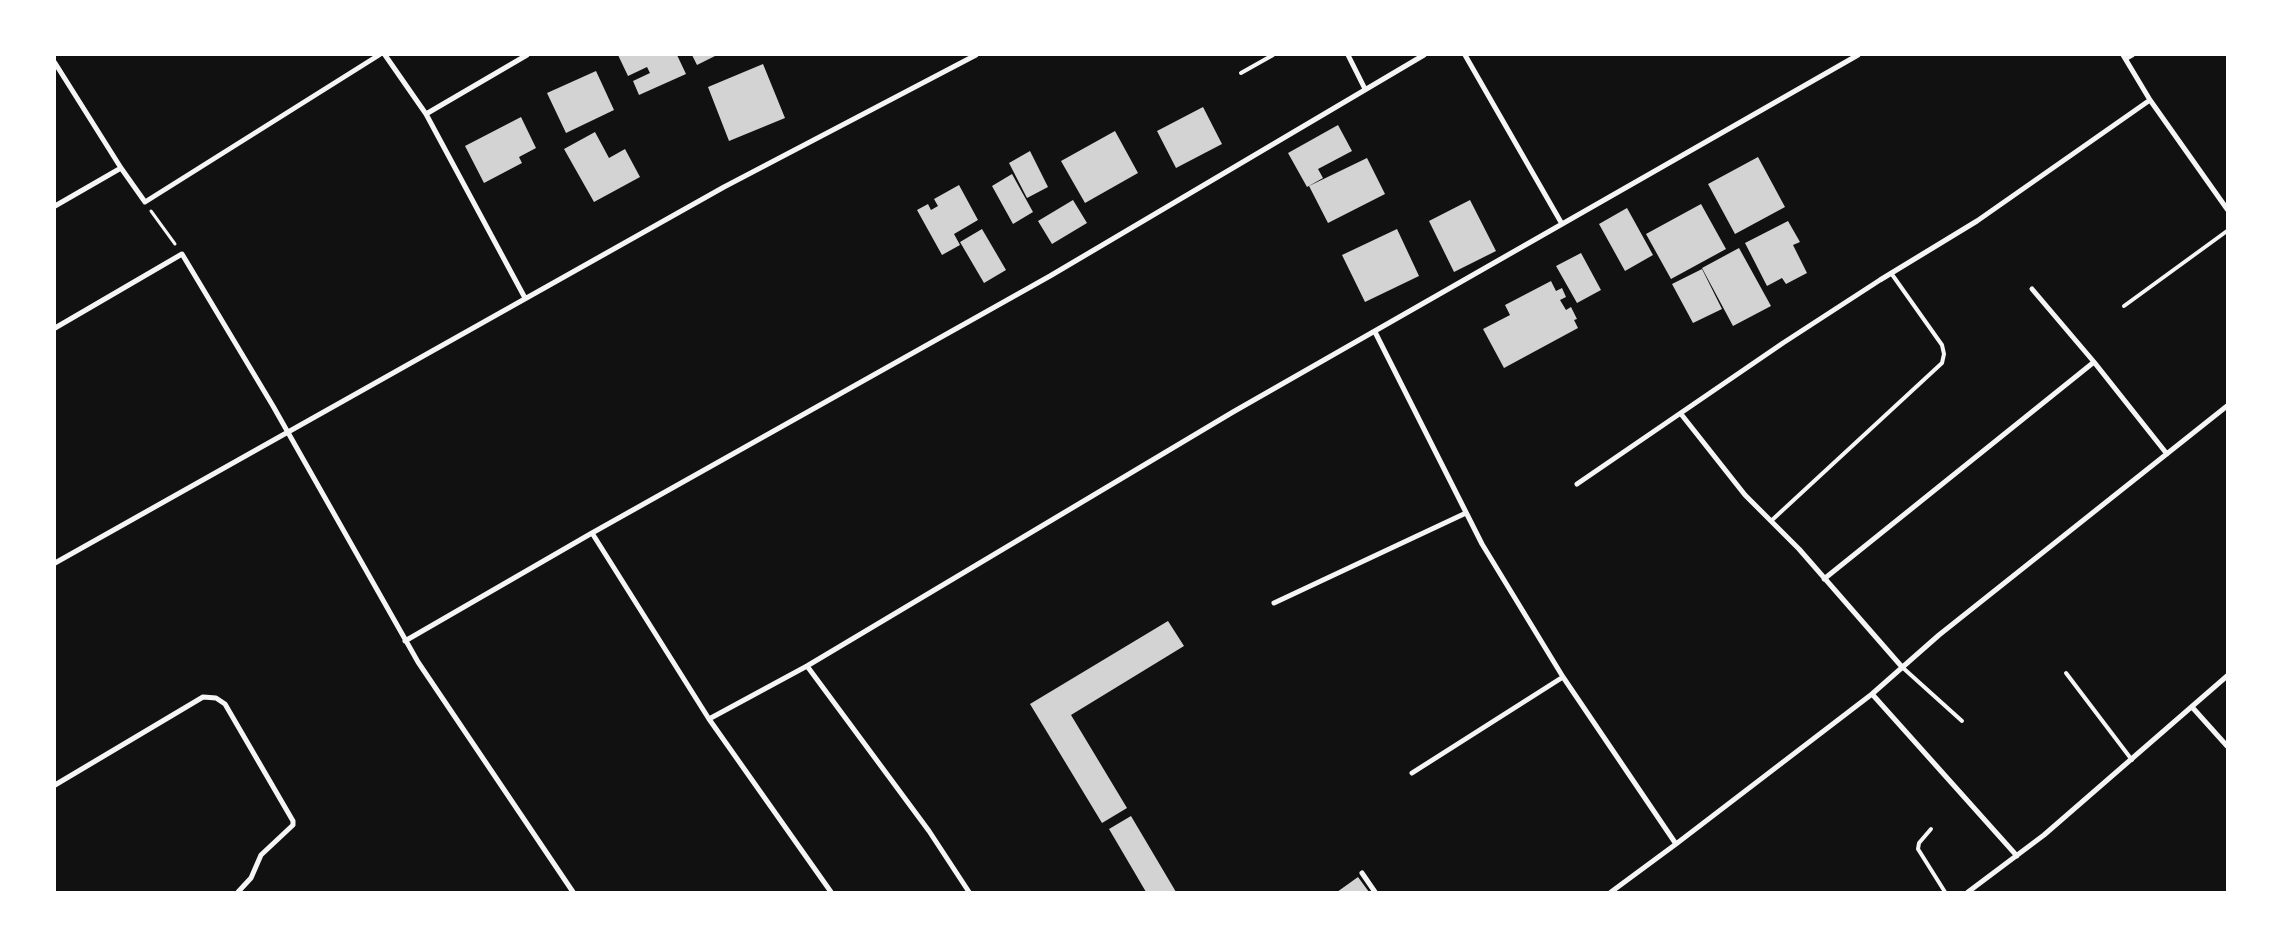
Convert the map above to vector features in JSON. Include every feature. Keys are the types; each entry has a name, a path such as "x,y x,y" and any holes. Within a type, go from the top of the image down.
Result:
{"street":[{"path":"55,63 121,168 145,202 379,55"},
{"path":"385,55 426,114 525,298"},
{"path":"426,114 527,55"},
{"path":"55,564 724,187 976,55"},
{"path":"1348,55 1365,89"},
{"path":"405,641 592,533 1050,276 1424,55"},
{"path":"1465,55 1562,224"},
{"path":"709,719 806,666 1234,412 1858,55"},
{"path":"2124,57 2150,100 2227,209"},
{"path":"1577,484 1783,342 1977,221 2150,100"},
{"path":"55,206 121,168"},
{"path":"55,328 182,254 288,432 405,641 573,892"},
{"path":"2032,289 2094,362 2167,454"},
{"path":"1375,332 1482,544 1563,677 1676,844"},
{"path":"1824,579 2094,362"},
{"path":"1611,892 1872,694 1939,635 2227,406"},
{"path":"1680,414 1745,495 1824,579 1902,667"},
{"path":"1274,603 1466,513"},
{"path":"592,533 709,719 831,892"},
{"path":"806,666 929,831 969,892"},
{"path":"1968,892 2018,856 2132,760 2227,676"},
{"path":"1412,773 1563,677"},
{"path":"1872,694 2018,856"},
{"path":"55,785 204,697 216,698 225,704 293,821 293,825 261,855 251,878 238,892"},
{"path":"2192,707 2227,746"},
{"path":"1362,873 1375,892"}],"lane":[{"path":"1241,73 1273,55"},
{"path":"2124,57 2133,55"},
{"path":"2124,306 2227,231"},
{"path":"1771,521 1942,364 1944,354 1942,345 1891,273"},
{"path":"1902,667 1962,721"},
{"path":"2066,673 2132,760"},
{"path":"1931,829 1919,843 1918,849 1945,892"}],"path":[{"path":"145,202 182,254"}],"building":[{"path":"618,55 677,55 686,74 639,95 633,81 650,73 647,67 628,76"},
{"path":"692,55 717,55 697,65"},
{"path":"763,64 785,118 729,141 708,87"},
{"path":"596,71 614,110 566,133 547,93"},
{"path":"1203,107 1222,144 1176,168 1157,131"},
{"path":"521,117 536,148 519,157 522,163 484,183 465,146"},
{"path":"1338,125 1352,151 1318,169 1323,178 1307,187 1288,153"},
{"path":"1115,131 1138,173 1085,203 1061,161"},
{"path":"595,132 609,158 625,149 640,177 594,202 564,149"},
{"path":"1030,151 1048,187 1027,198 1009,163"},
{"path":"1758,157 1785,207 1735,234 1708,184"},
{"path":"1367,158 1385,194 1328,223 1309,186"},
{"path":"1012,174 1033,212 1013,224 992,186"},
{"path":"959,185 978,220 954,234 960,245 942,255 917,210 928,204 931,210 938,206 934,199"},
{"path":"1073,200 1087,223 1052,244 1038,221"},
{"path":"1470,200 1496,251 1454,272 1429,221"},
{"path":"1701,204 1726,249 1671,279 1646,234"},
{"path":"1627,208 1653,255 1625,271 1599,224"},
{"path":"1788,221 1800,242 1793,245 1807,273 1786,284 1782,278 1767,286 1745,243"},
{"path":"982,229 1006,270 984,283 960,242"},
{"path":"1397,229 1419,276 1365,302 1342,255"},
{"path":"1739,248 1771,306 1733,326 1702,268"},
{"path":"1581,253 1601,290 1577,303 1556,266"},
{"path":"1702,269 1722,309 1693,323 1672,284"},
{"path":"1551,281 1556,291 1562,288 1566,297 1560,300 1566,310 1571,307 1577,319 1574,320 1578,328 1504,368 1483,329 1510,315 1505,305"},
{"path":"1168,621 1184,646 1071,715 1127,808 1102,823 1030,704"},
{"path":"1131,816 1176,892 1146,892 1109,829"},
{"path":"1358,877 1369,892 1337,892"}]}
